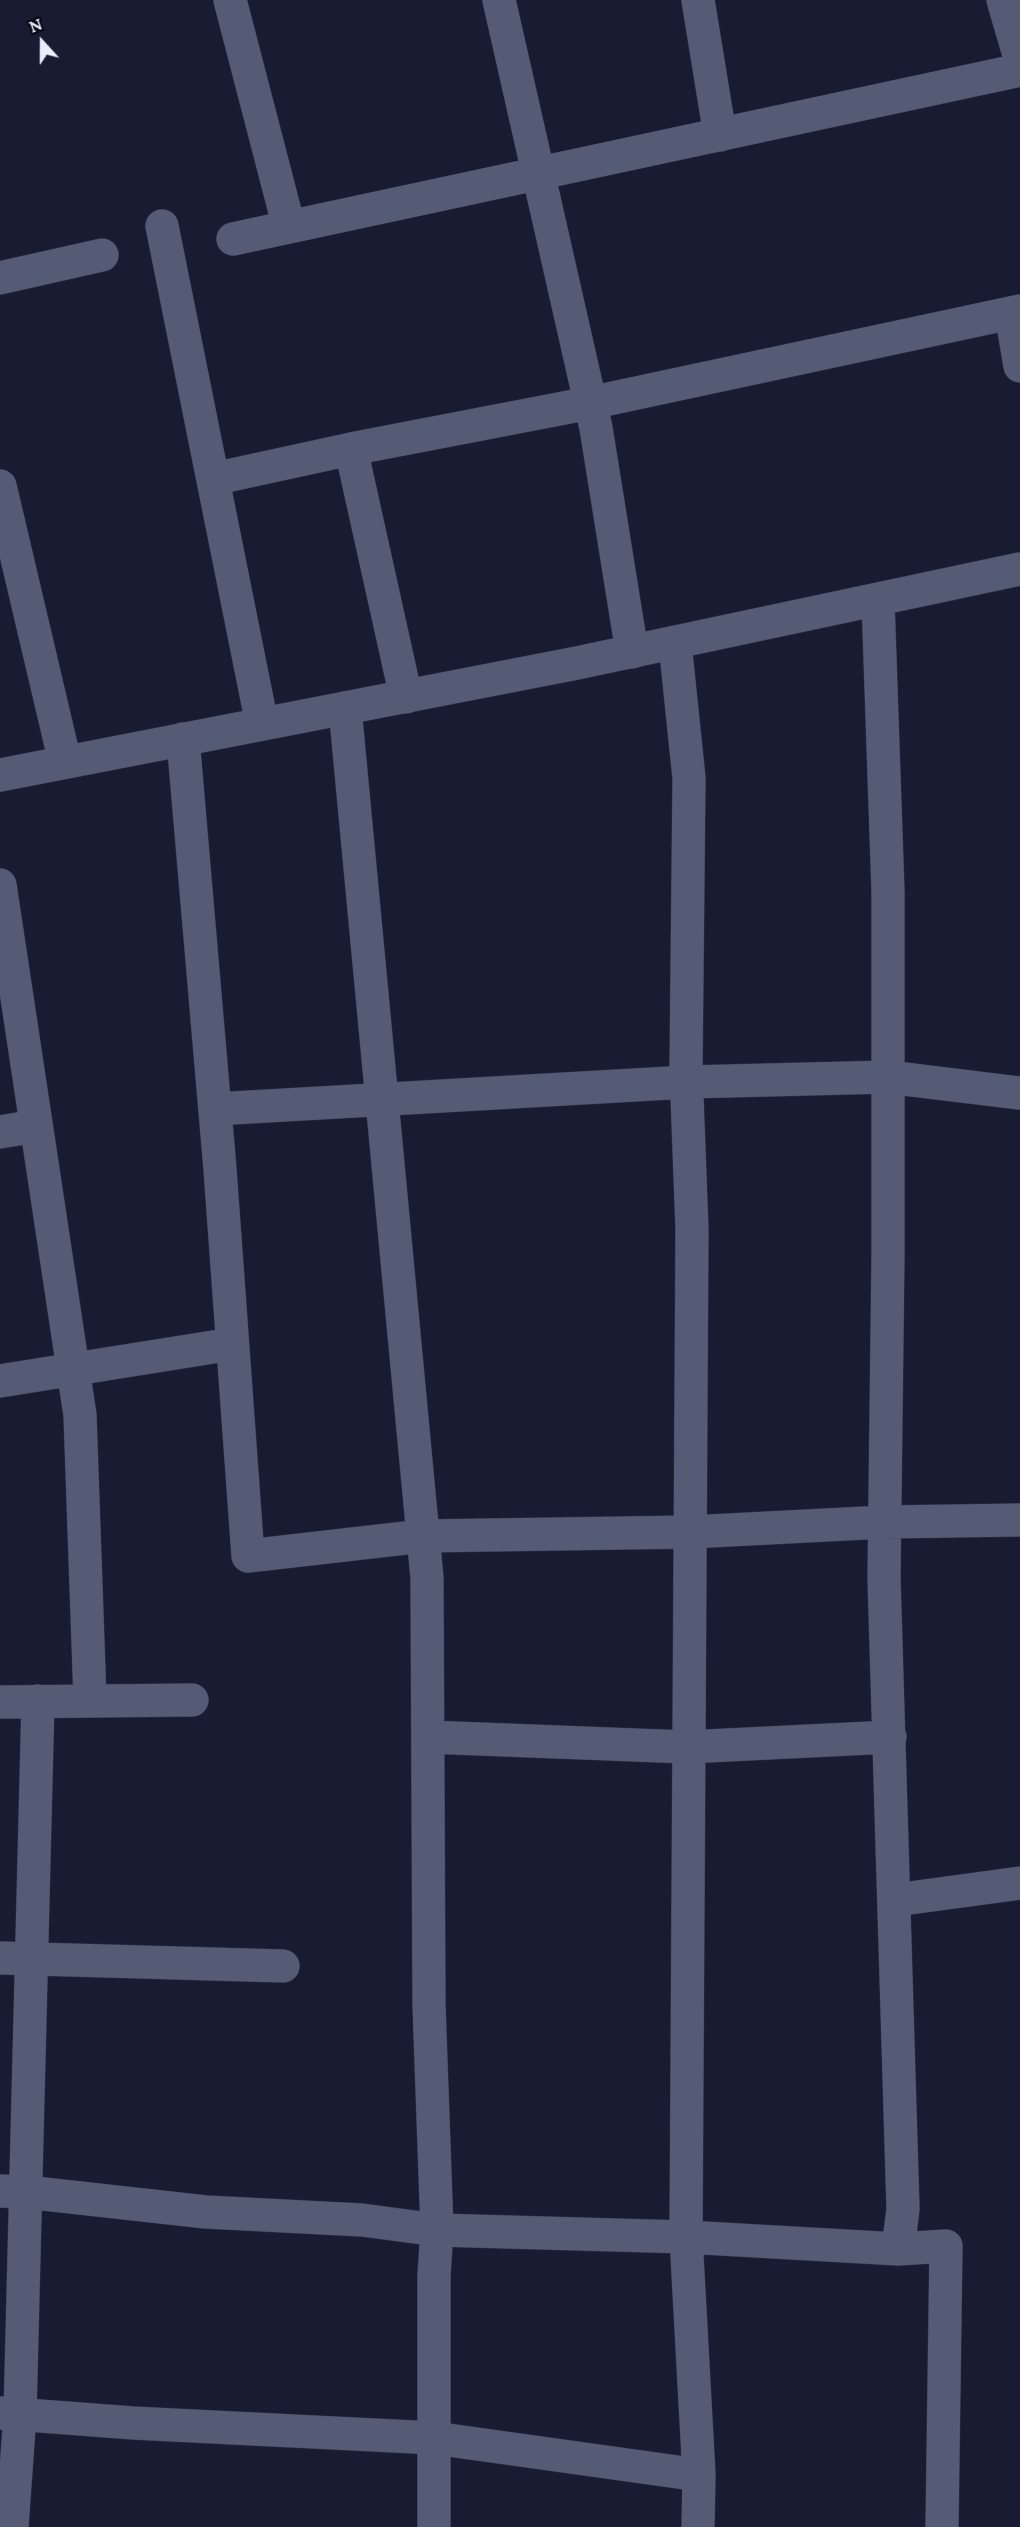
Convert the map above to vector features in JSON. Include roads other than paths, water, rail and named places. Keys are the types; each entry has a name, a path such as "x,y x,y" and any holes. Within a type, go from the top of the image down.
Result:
{"street":[{"path":"230,0 289,226"},
{"path":"499,0 590,403 632,652"},
{"path":"698,0 720,135"},
{"path":"1003,0 1020,58"},
{"path":"233,238 1020,70"},
{"path":"162,226 262,724"},
{"path":"0,278 102,255"},
{"path":"213,479 351,449 590,403 819,352 1016,312 1020,366"},
{"path":"351,449 406,697"},
{"path":"0,486 66,762"},
{"path":"0,775 632,652 1020,569"},
{"path":"878,600 888,892 884,1578 896,1900 903,2209 898,2249"},
{"path":"675,643 689,778 687,1082 692,1228 686,2237 699,2475 698,2527"},
{"path":"345,708 427,1578 429,2005 437,2230 434,2275 434,2527"},
{"path":"183,739 248,1556 423,1536 690,1532 885,1522 1020,1520"},
{"path":"0,885 80,1415 90,1700"},
{"path":"214,1109 687,1082 888,1077 1020,1093"},
{"path":"0,1132 36,1126"},
{"path":"0,1381 232,1344"},
{"path":"0,1702 192,1700"},
{"path":"12,2527 10,2414 16,1958 38,1701"},
{"path":"428,1737 688,1746 890,1737"},
{"path":"896,1900 1020,1883"},
{"path":"16,1958 283,1966"},
{"path":"13,2191 206,2212 362,2220 437,2230 686,2237 898,2249 946,2246 942,2527"},
{"path":"10,2414 133,2423 434,2438 699,2475"}]}
